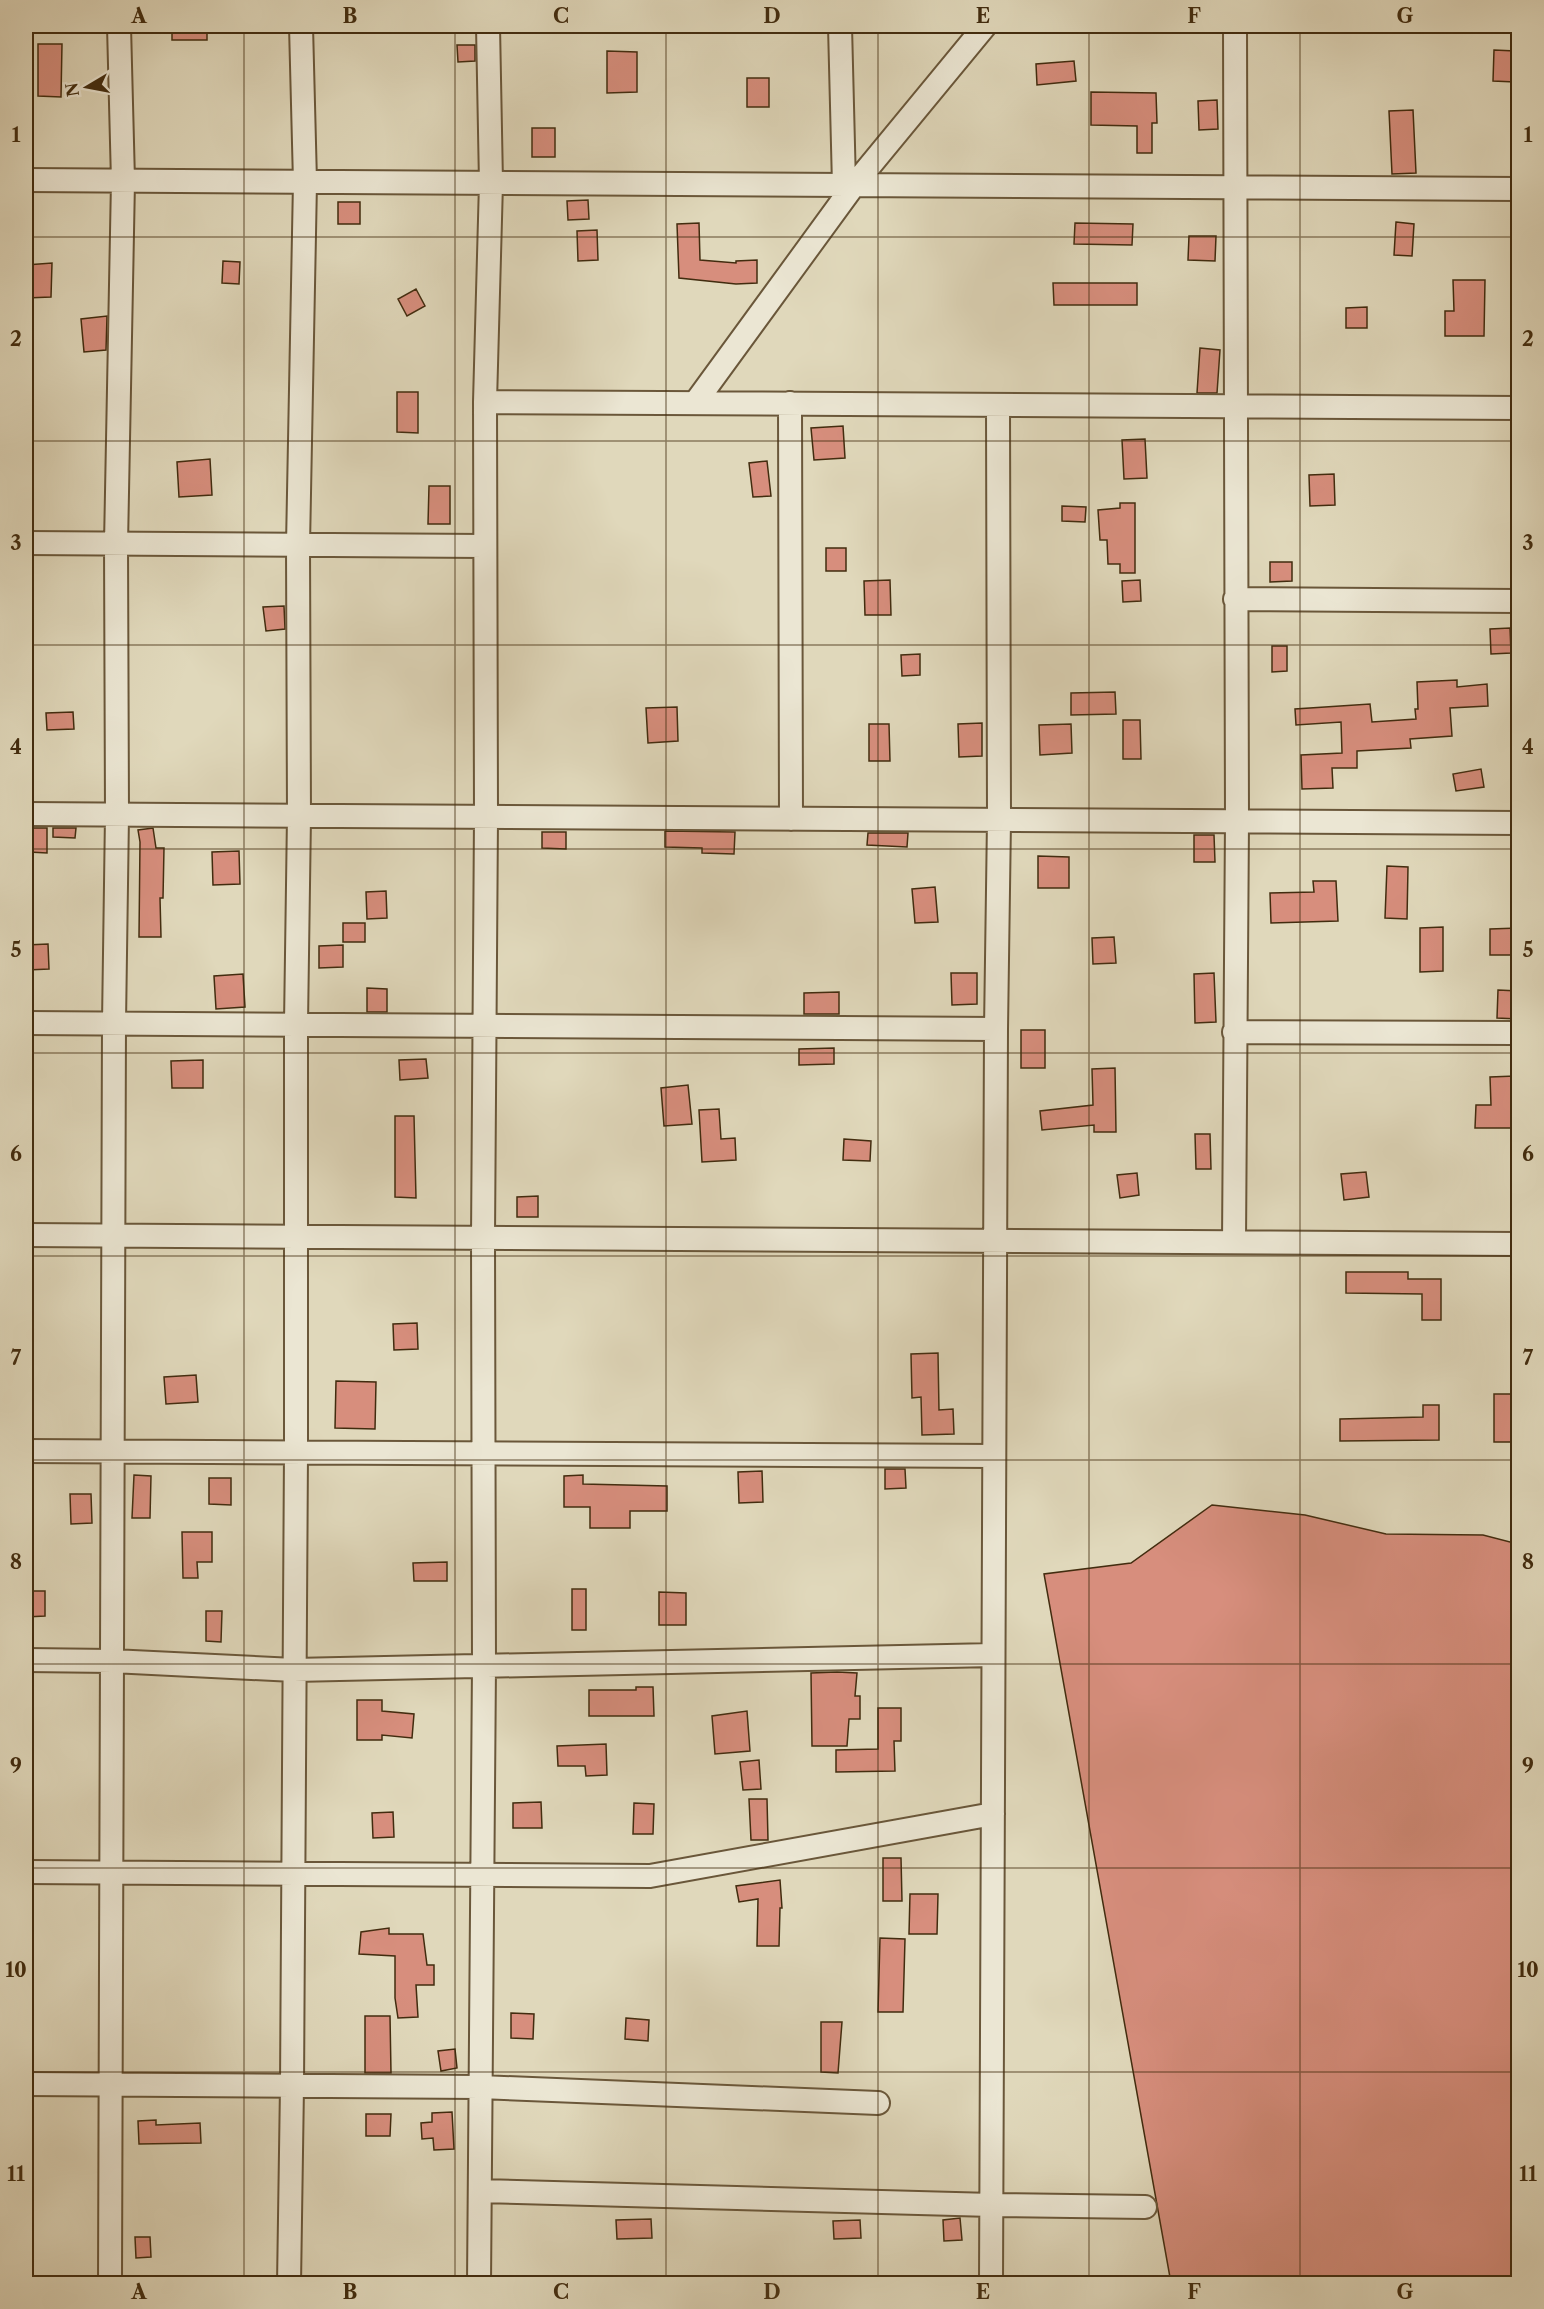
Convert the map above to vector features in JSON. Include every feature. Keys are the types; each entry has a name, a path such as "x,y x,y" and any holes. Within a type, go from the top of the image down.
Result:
{"street":[{"path":"110,2283 114,1023 117,815 116,544 123,181 119,26"},
{"path":"289,2283 296,1452 298,544 305,182 301,26"},
{"path":"479,2283 484,1666 483,1026 486,817 484,546 491,183 488,26"},
{"path":"840,26 849,185"},
{"path":"695,403 849,185 985,26"},
{"path":"1234,1242 1235,26"},
{"path":"26,180 1518,189"},
{"path":"485,402 1518,408"},
{"path":"790,403 791,819"},
{"path":"991,2283 996,1029 999,820 998,405"},
{"path":"26,543 484,546"},
{"path":"1234,599 1518,601"},
{"path":"26,814 1518,823"},
{"path":"26,1023 996,1029"},
{"path":"1234,1032 1518,1033"},
{"path":"26,1235 1518,1244"},
{"path":"26,1451 994,1456"},
{"path":"26,1660 112,1661 294,1670 993,1654"},
{"path":"26,1872 650,1876 993,1814"},
{"path":"26,2084 480,2087 878,2103"},
{"path":"480,2191 1145,2207"}],"building":[{"path":"172,26 207,26 207,40 172,40"},
{"path":"38,44 62,44 61,97 38,96"},
{"path":"457,45 475,45 475,61 458,62"},
{"path":"1494,50 1515,51 1515,82 1493,81"},
{"path":"607,51 637,52 637,92 607,93"},
{"path":"1074,61 1076,81 1037,85 1036,64"},
{"path":"747,78 769,78 769,107 747,107"},
{"path":"1091,92 1156,93 1157,123 1152,123 1152,153 1137,153 1137,126 1091,125"},
{"path":"1217,100 1218,129 1199,130 1198,101"},
{"path":"1413,110 1416,173 1392,174 1389,111"},
{"path":"532,128 555,128 555,157 532,157"},
{"path":"588,200 589,219 568,220 567,201"},
{"path":"338,202 360,202 360,224 338,224"},
{"path":"1396,222 1414,224 1412,256 1394,255"},
{"path":"699,223 700,260 736,263 736,261 757,260 757,283 736,284 679,278 677,224"},
{"path":"1075,223 1133,224 1132,245 1074,244"},
{"path":"597,230 598,260 578,261 577,231"},
{"path":"1189,236 1216,236 1215,261 1188,260"},
{"path":"223,261 240,262 239,284 222,283"},
{"path":"52,263 51,297 26,298 26,265"},
{"path":"1453,280 1485,280 1484,336 1445,336 1445,311 1454,311"},
{"path":"1053,283 1137,283 1137,305 1054,305"},
{"path":"416,289 425,306 407,316 398,299"},
{"path":"1367,307 1367,328 1346,328 1346,308"},
{"path":"107,316 106,350 84,352 81,319"},
{"path":"1200,348 1220,350 1217,393 1197,393"},
{"path":"397,392 418,392 418,433 397,432"},
{"path":"843,426 845,458 814,460 811,428"},
{"path":"1145,439 1147,478 1124,479 1122,440"},
{"path":"210,459 212,495 179,497 177,462"},
{"path":"767,461 771,496 753,497 749,463"},
{"path":"1334,474 1335,505 1310,506 1309,475"},
{"path":"429,486 450,486 450,524 428,524"},
{"path":"1120,503 1135,503 1135,573 1120,573 1120,564 1108,564 1107,540 1100,540 1098,510 1120,508"},
{"path":"1062,506 1086,507 1085,522 1062,521"},
{"path":"826,548 846,548 846,571 826,571"},
{"path":"1270,562 1292,562 1292,581 1270,582"},
{"path":"890,580 891,615 865,615 864,581"},
{"path":"1140,580 1141,601 1123,602 1122,581"},
{"path":"284,606 285,629 266,631 263,607"},
{"path":"1510,628 1511,653 1491,654 1490,629"},
{"path":"1272,646 1287,646 1287,671 1272,672"},
{"path":"920,654 920,675 902,676 901,655"},
{"path":"1457,680 1457,687 1487,684 1488,706 1450,708 1452,736 1410,739 1411,748 1357,751 1357,768 1332,768 1333,788 1302,789 1301,755 1342,753 1341,722 1296,725 1295,709 1370,704 1372,722 1416,719 1417,682"},
{"path":"1115,692 1116,714 1071,715 1071,693"},
{"path":"677,707 678,741 648,743 646,708"},
{"path":"73,712 74,729 47,730 46,713"},
{"path":"1123,720 1140,720 1141,759 1123,759"},
{"path":"982,723 982,756 959,757 958,724"},
{"path":"869,724 889,724 890,761 869,761"},
{"path":"1071,724 1072,753 1040,755 1039,725"},
{"path":"1481,769 1484,787 1456,791 1453,774"},
{"path":"30,828 47,828 47,853 29,852"},
{"path":"53,828 76,828 75,838 53,837"},
{"path":"153,828 156,848 164,848 163,898 160,898 161,937 139,937 140,842 138,830"},
{"path":"665,831 735,832 734,854 702,853 702,848 665,847"},
{"path":"542,832 566,832 566,849 542,848"},
{"path":"868,833 908,833 907,847 867,845"},
{"path":"1194,835 1214,835 1215,862 1194,862"},
{"path":"239,851 240,884 213,885 212,852"},
{"path":"1038,856 1069,857 1069,888 1038,888"},
{"path":"1387,866 1408,867 1407,919 1385,918"},
{"path":"1313,881 1336,881 1338,921 1271,923 1270,893 1314,892"},
{"path":"935,887 938,922 915,923 912,889"},
{"path":"386,891 387,918 367,919 366,892"},
{"path":"343,923 365,923 365,942 343,942"},
{"path":"1443,927 1443,971 1420,972 1420,928"},
{"path":"1518,928 1518,955 1490,955 1490,929"},
{"path":"1114,937 1116,963 1093,964 1092,938"},
{"path":"48,944 49,969 27,970 26,945"},
{"path":"343,945 343,967 319,968 319,946"},
{"path":"951,973 977,973 977,1004 952,1005"},
{"path":"1214,973 1216,1022 1195,1023 1194,974"},
{"path":"243,974 245,1007 216,1009 214,976"},
{"path":"367,988 387,989 387,1012 367,1012"},
{"path":"1498,990 1518,991 1518,1019 1497,1018"},
{"path":"839,992 839,1014 804,1014 804,993"},
{"path":"1021,1030 1045,1030 1045,1068 1021,1068"},
{"path":"834,1048 834,1064 799,1065 799,1049"},
{"path":"426,1059 428,1078 400,1080 399,1060"},
{"path":"203,1060 203,1088 172,1088 171,1061"},
{"path":"1115,1068 1116,1132 1094,1132 1094,1125 1042,1130 1040,1111 1093,1105 1092,1069"},
{"path":"1515,1076 1512,1128 1475,1128 1476,1105 1491,1105 1490,1077"},
{"path":"688,1085 692,1124 664,1126 661,1088"},
{"path":"719,1109 721,1139 735,1138 736,1160 702,1162 699,1110"},
{"path":"395,1116 414,1116 416,1198 395,1197"},
{"path":"1195,1134 1210,1134 1211,1169 1196,1169"},
{"path":"844,1139 871,1141 870,1161 843,1160"},
{"path":"1366,1172 1369,1197 1344,1200 1341,1174"},
{"path":"1137,1173 1139,1195 1120,1198 1117,1175"},
{"path":"538,1196 538,1217 517,1217 517,1197"},
{"path":"1346,1272 1408,1272 1408,1279 1441,1279 1441,1320 1422,1320 1422,1294 1346,1293"},
{"path":"417,1323 418,1349 394,1350 393,1324"},
{"path":"938,1353 939,1410 953,1409 954,1434 922,1435 921,1397 912,1398 911,1354"},
{"path":"196,1375 198,1402 166,1404 164,1377"},
{"path":"336,1381 376,1382 375,1429 335,1428"},
{"path":"1494,1394 1515,1394 1515,1442 1494,1442"},
{"path":"1423,1405 1439,1405 1439,1440 1340,1441 1340,1419 1423,1417"},
{"path":"885,1469 905,1469 906,1488 885,1489"},
{"path":"762,1471 763,1502 739,1503 738,1472"},
{"path":"134,1475 151,1476 150,1518 132,1518"},
{"path":"583,1475 583,1484 667,1486 667,1511 630,1511 630,1528 590,1528 590,1507 564,1507 564,1476"},
{"path":"209,1478 231,1478 231,1505 209,1504"},
{"path":"70,1494 91,1494 92,1523 71,1524"},
{"path":"1212,1505 1305,1515 1386,1534 1483,1535 1518,1544 1518,2278 1514,2283 1171,2283 1044,1574 1131,1563"},
{"path":"182,1532 212,1532 212,1562 197,1562 198,1578 183,1578"},
{"path":"447,1562 447,1581 414,1581 413,1563"},
{"path":"572,1589 586,1589 586,1630 572,1630"},
{"path":"26,1591 45,1591 45,1616 26,1617"},
{"path":"659,1592 686,1593 686,1625 659,1625"},
{"path":"206,1611 222,1611 221,1642 206,1641"},
{"path":"811,1673 857,1673 855,1696 860,1696 860,1719 849,1719 847,1746 812,1746"},
{"path":"636,1687 653,1687 654,1716 589,1716 589,1690 636,1690"},
{"path":"357,1700 382,1700 382,1711 414,1714 412,1738 382,1735 382,1740 357,1740"},
{"path":"878,1708 901,1708 901,1741 894,1741 895,1771 836,1772 836,1750 878,1749"},
{"path":"747,1711 750,1751 715,1754 712,1716"},
{"path":"606,1744 607,1775 586,1776 585,1766 558,1766 557,1746"},
{"path":"759,1760 761,1789 743,1790 740,1762"},
{"path":"749,1799 767,1799 768,1840 751,1840"},
{"path":"541,1802 542,1828 513,1828 513,1803"},
{"path":"634,1803 654,1804 653,1834 633,1834"},
{"path":"393,1812 394,1837 373,1838 372,1813"},
{"path":"883,1858 901,1858 902,1901 883,1901"},
{"path":"780,1880 782,1908 780,1908 779,1946 757,1946 758,1899 739,1902 736,1886"},
{"path":"910,1894 938,1894 937,1934 909,1934"},
{"path":"389,1928 389,1934 423,1934 427,1965 434,1965 434,1985 416,1985 418,2017 398,2018 395,1998 395,1956 359,1954 361,1932"},
{"path":"880,1938 905,1939 903,2012 878,2012"},
{"path":"511,2013 534,2014 533,2039 511,2038"},
{"path":"365,2016 390,2016 391,2073 365,2073"},
{"path":"626,2018 649,2020 648,2041 625,2039"},
{"path":"821,2022 842,2022 838,2073 821,2072"},
{"path":"455,2049 457,2068 441,2071 438,2051"},
{"path":"452,2112 454,2149 434,2150 433,2138 422,2139 421,2123 432,2122 432,2113"},
{"path":"366,2114 391,2114 390,2136 366,2136"},
{"path":"156,2120 156,2125 200,2123 201,2143 139,2144 138,2121"},
{"path":"960,2218 962,2240 944,2241 943,2220"},
{"path":"651,2219 652,2238 617,2239 616,2220"},
{"path":"860,2220 861,2238 834,2239 833,2221"},
{"path":"135,2237 150,2237 151,2257 136,2258"}]}
